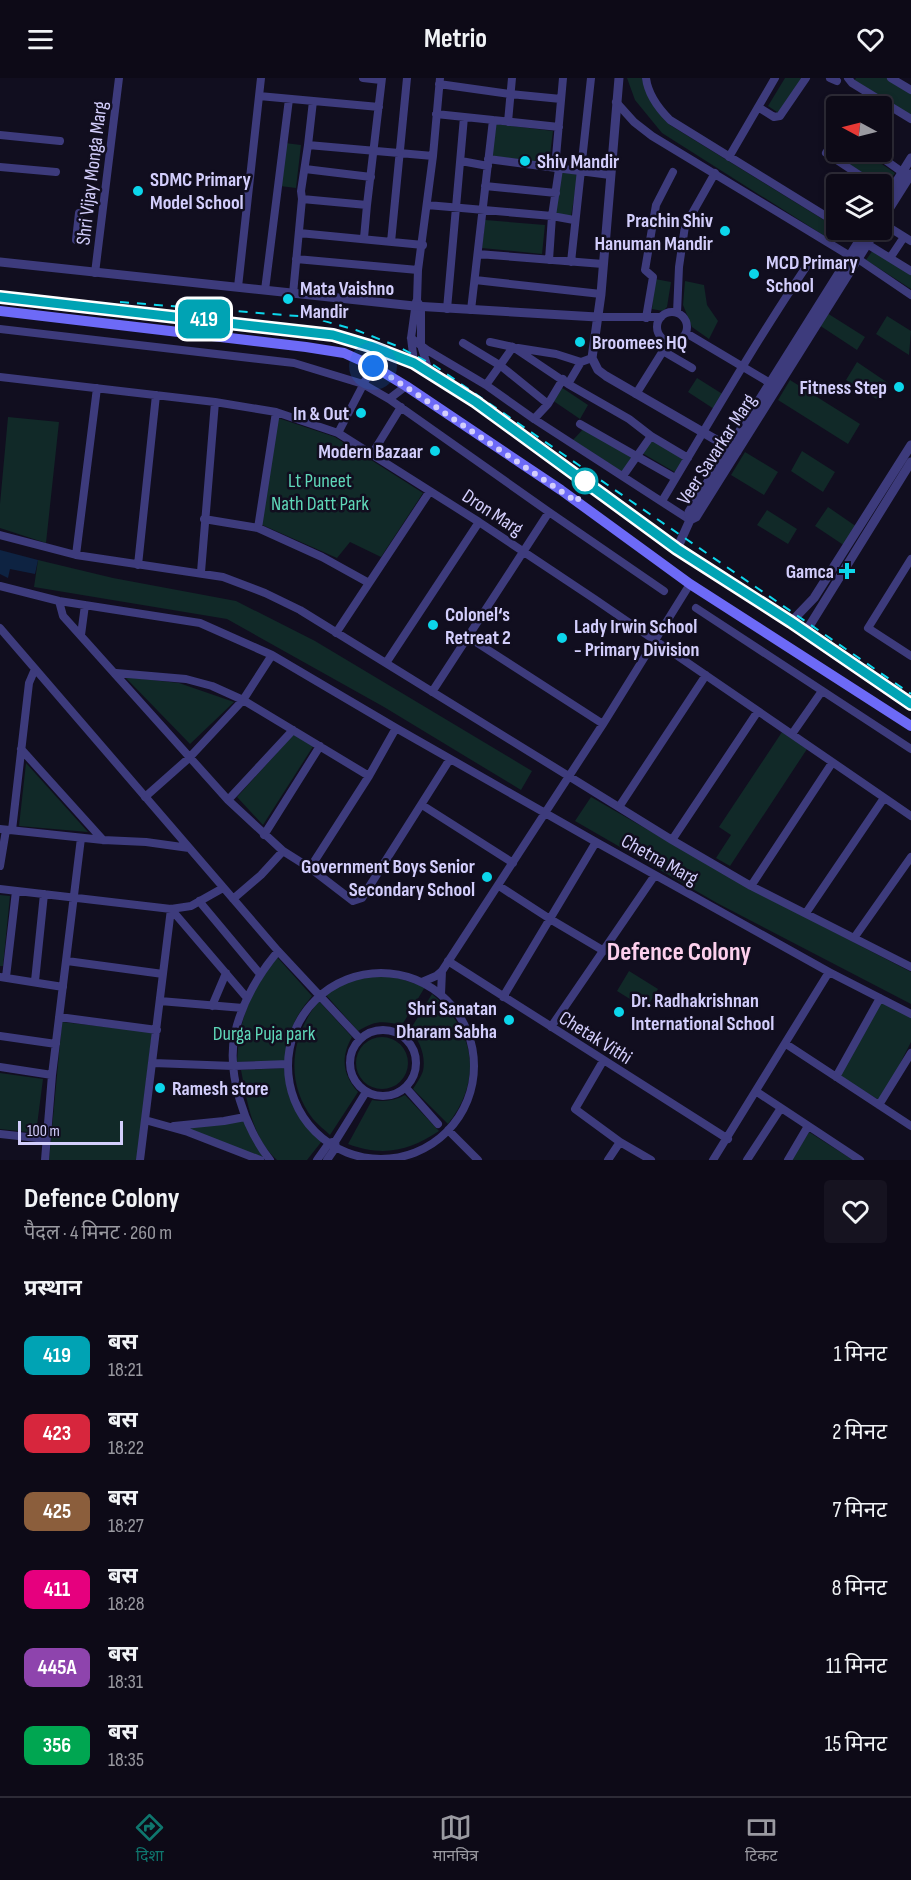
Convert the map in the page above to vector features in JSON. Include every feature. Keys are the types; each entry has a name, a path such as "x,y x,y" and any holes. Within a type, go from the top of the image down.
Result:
{"main road":[{"path":"0,297 333,335 414,363 476,402 677,549 791,622 911,704"},
{"path":"0,311 306,347 344,353 362,360 561,490 690,584 911,726"}],"street":[{"name":"Shri Vijay Monga Marg","path":"95,273 119,78"},
{"path":"238,287 261,78"},
{"path":"363,78 382,79 364,238"},
{"path":"391,242 407,78"},
{"path":"508,122 512,78"},
{"path":"549,260 556,193 563,78"},
{"path":"571,262 591,78"},
{"path":"619,78 601,294 593,360 598,370 606,376 734,450"},
{"path":"646,78 652,99 669,120 826,216"},
{"path":"729,157 775,78"},
{"path":"758,107 774,117 780,116 806,78"},
{"path":"848,78 852,83 911,119"},
{"path":"891,78 911,90"},
{"path":"429,372 421,345 418,270 423,245 440,81 510,94 561,99"},
{"path":"259,96 379,107"},
{"path":"265,291 289,99"},
{"path":"293,294 301,191 313,101"},
{"path":"616,102 634,122 652,136 854,257 911,295"},
{"path":"436,114 559,127"},
{"path":"447,309 464,117"},
{"path":"471,310 493,120"},
{"path":"0,135 60,141"},
{"path":"308,145 433,156"},
{"path":"892,202 907,173 911,158"},
{"path":"461,161 610,174"},
{"path":"840,162 858,174"},
{"path":"890,162 907,173"},
{"path":"0,167 56,172"},
{"path":"305,169 371,177"},
{"path":"646,318 653,277 645,270 653,214 673,172"},
{"path":"892,186 907,173"},
{"path":"677,313 679,267 685,226 715,174"},
{"path":"485,186 556,193"},
{"path":"302,199 367,205"},
{"path":"427,206 552,216 574,220"},
{"path":"76,240 79,213"},
{"path":"890,258 908,239 892,229"},
{"path":"299,233 423,245"},
{"name":"Veer Savarkar Marg","path":"677,549 690,520 696,517 734,450 863,240"},
{"path":"869,240 890,258 911,271"},
{"path":"478,254 603,264"},
{"path":"296,259 418,270"},
{"path":"0,262 447,309 646,318 677,313 686,322 686,333 663,351 636,394"},
{"path":"662,501 702,430 808,264"},
{"path":"475,280 601,294"},
{"path":"414,363 411,338 418,305"},
{"path":"661,317 659,333 672,342"},
{"path":"0,329 294,363 363,384 389,399 664,591"},
{"path":"686,333 774,385"},
{"path":"411,338 690,520"},
{"path":"490,342 556,354 581,362 593,360"},
{"path":"464,343 501,366 548,404"},
{"path":"486,385 513,347"},
{"path":"513,347 688,458"},
{"path":"663,351 692,368"},
{"path":"546,368 556,354"},
{"path":"534,419 581,362"},
{"path":"338,433 373,366"},
{"name":"Dron Marg","path":"0,377 214,402 276,412 338,433 479,522 656,640 911,816"},
{"path":"389,399 406,387"},
{"path":"76,555 97,388"},
{"path":"138,565 156,395"},
{"path":"201,572 214,402"},
{"path":"372,454 400,407"},
{"path":"258,528 276,412"},
{"path":"580,424 675,478"},
{"path":"388,427 397,433"},
{"path":"623,476 651,436"},
{"path":"805,633 818,600 911,445"},
{"path":"791,622 818,600 911,463"},
{"path":"336,633 430,491"},
{"path":"432,692 549,512"},
{"path":"204,519 258,528 322,557 369,583"},
{"path":"386,663 479,522"},
{"path":"0,535 76,555 201,572 223,577 265,593 300,610 386,663 412,676 432,692 569,777 751,886 911,967"},
{"path":"911,558 868,628 911,656"},
{"path":"422,982 442,971 546,813 690,584"},
{"name":"Chetna Marg","path":"0,586 59,601 200,623 272,654 396,729 596,842 829,972 911,1014"},
{"path":"59,601 63,616 228,800 264,836 353,901 362,898 450,759"},
{"path":"81,636 86,605"},
{"path":"696,608 911,749"},
{"path":"0,628 278,951 360,1039"},
{"path":"468,637 603,724"},
{"path":"145,797 189,758 243,700 272,654"},
{"path":"0,866 21,749 29,682 35,669"},
{"path":"116,673 186,679 212,686 243,700 369,776"},
{"path":"619,807 706,675"},
{"path":"792,734 822,691"},
{"path":"672,840 758,711"},
{"path":"310,868 396,729"},
{"path":"228,800 293,730"},
{"path":"264,836 320,746"},
{"path":"21,749 103,840"},
{"path":"751,886 832,763"},
{"path":"806,913 884,798"},
{"path":"422,805 513,863"},
{"path":"6,830 189,848"},
{"path":"45,1160 52,1076 81,838"},
{"path":"503,997 596,842"},
{"path":"233,899 261,875 283,851"},
{"path":"854,938 911,857"},
{"path":"551,1027 655,875"},
{"path":"499,886 550,920 604,951"},
{"path":"0,889 171,909 191,906 223,888"},
{"path":"16,891 3,977 63,987"},
{"path":"35,981 44,894"},
{"path":"199,901 260,974"},
{"path":"171,909 247,998"},
{"path":"140,1160 171,909"},
{"path":"270,1160 256,1140 245,1117 234,1066 235,1035 247,998 260,974 278,951"},
{"path":"67,961 163,974"},
{"name":"Chetak Vithi","path":"448,961 728,1139"},
{"path":"441,994 442,971"},
{"path":"377,972 392,973 422,982 441,994 457,1013 469,1036 474,1069 466,1102 448,1130 434,1142 419,1150 394,1157 369,1158 352,1154 333,1144 310,1125 299,1108 292,1090 288,1064 292,1041 300,1020 319,996 346,979 377,972"},
{"path":"713,1160 829,972"},
{"path":"212,1006 226,973"},
{"path":"836,1077 880,998"},
{"path":"160,1001 243,1008"},
{"path":"59,1017 157,1030"},
{"path":"387,1030 398,1033 408,1040 417,1062 415,1074 406,1088 393,1095 379,1097 366,1092 356,1083 350,1071 352,1050 360,1039 375,1031 387,1030"},
{"path":"0,1036 56,1044"},
{"path":"786,1044 911,1126"},
{"path":"879,1105 911,1053"},
{"path":"603,1061 575,1109 620,1142 651,1160"},
{"path":"153,1063 234,1066 288,1064"},
{"path":"0,1067 52,1076"},
{"path":"406,1088 438,1124"},
{"path":"317,1160 333,1144 366,1092"},
{"path":"757,1092 860,1160"},
{"path":"747,1160 781,1108"},
{"path":"169,1126 245,1117"},
{"path":"145,1120 225,1145 260,1160"},
{"path":"788,1160 808,1126"},
{"path":"448,1130 473,1158"},
{"path":"0,1134 46,1139"},
{"path":"608,1160 620,1142"},
{"path":"328,1160 333,1144"}],"green space":[{"path":"627,78 642,78 653,103 670,125 826,221 826,237 662,133 635,100"},
{"path":"785,78 802,78 780,114 768,106"},
{"path":"856,78 890,78 911,91 911,116 892,104 892,96 878,96 854,81"},
{"path":"496,124 553,131 549,163 492,156"},
{"path":"285,143 301,145 296,188 280,186"},
{"path":"844,162 879,162 895,173 892,177 892,174 863,174"},
{"path":"562,172 578,175 571,216 555,213"},
{"path":"485,220 545,225 542,254 482,248"},
{"path":"873,250 911,274 911,289 866,260"},
{"path":"655,279 671,282 667,307 663,311 652,309"},
{"path":"685,281 704,285 707,305 718,321 709,339 692,327 683,305"},
{"path":"827,313 865,337 857,350 819,325"},
{"path":"887,316 911,331 909,355 876,334"},
{"path":"857,362 888,383 878,400 846,380"},
{"path":"697,378 724,395 714,409 688,392"},
{"path":"790,380 860,424 848,444 778,400"},
{"path":"561,387 588,405 580,419 552,400"},
{"path":"8,417 59,422 46,543 0,528"},
{"name":"Lt Puneet Nath Datt Park","path":"278,418 335,437 423,493 381,557 350,542 337,558 260,524"},
{"path":"585,427 636,455 624,473 573,440"},
{"path":"651,437 686,458 678,474 642,453"},
{"path":"802,451 835,472 823,492 791,471"},
{"path":"745,452 778,472 764,495 731,475"},
{"path":"828,507 857,527 845,546 815,526"},
{"path":"767,510 797,529 788,544 757,525"},
{"path":"38,560 113,578 236,601 315,641 532,771 521,790 384,707 227,619 34,587"},
{"path":"125,677 179,683 234,702 190,744"},
{"path":"782,732 807,749 730,866 716,858 731,835 719,827"},
{"path":"294,734 314,745 263,825 237,797"},
{"path":"26,763 88,832 19,826"},
{"path":"591,797 749,888 911,972 911,1004 717,903 575,821"},
{"path":"0,895 10,896 3,966 0,966"},
{"name":"Durga Puja park","path":"277,957 312,996 293,1026 285,1061 237,1062 238,1046 248,1006 259,982"},
{"path":"629,971 658,989 646,1009 617,991"},
{"path":"389,975 425,987 402,1025 379,1022 358,1031 325,994 355,980"},
{"path":"432,994 457,1023 465,1039 469,1055 470,1072 467,1089 448,1124 413,1089 423,1071 424,1060 417,1039 410,1030"},
{"path":"880,999 911,1014 911,1042 881,1101 838,1076"},
{"path":"319,1001 352,1037 346,1052 345,1066 349,1079 358,1092 330,1135 313,1119 304,1105 295,1074 297,1044 302,1029"},
{"path":"62,1022 152,1032 137,1160 49,1160"},
{"path":"382,1037 396,1041 404,1049 408,1063 404,1077 396,1085 382,1089 368,1085 360,1077 356,1063 360,1049 368,1041"},
{"path":"284,1068 289,1096 303,1120 322,1141 307,1160 277,1160 256,1130 248,1106 241,1070"},
{"path":"0,1073 43,1079 36,1133 0,1129"},
{"path":"405,1095 439,1131 417,1143 395,1150 373,1150 348,1144 372,1100 389,1101"},
{"path":"243,1120 264,1159 185,1128"},
{"path":"809,1132 853,1160 791,1160"}],"water":[{"path":"0,550 38,560 35,574 10,569 8,578 0,574"}],"railway":[{"path":"120,302 310,317 356,330 397,346 435,366 911,694"}],"bus line":[{"name":"419","path":"0,297 333,335 414,363 476,402 677,549 791,622 911,704"}],"place":[{"name":"Shiv Mandir","path":"525,161"},
{"name":"SDMC Primary Model School","path":"138,191"},
{"name":"Prachin Shiv Hanuman Mandir","path":"725,231"},
{"name":"MCD Primary School","path":"754,274"},
{"name":"Mata Vaishno Mandir","path":"288,299"},
{"name":"Broomees HQ","path":"580,342"},
{"name":"Fitness Step","path":"899,387"},
{"name":"In & Out","path":"361,413"},
{"name":"Modern Bazaar","path":"435,451"},
{"name":"Gamca","path":"847,571"},
{"name":"Colonel‘s Retreat 2","path":"433,625"},
{"name":"Lady Irwin School - Primary Division","path":"562,638"},
{"name":"Government Boys Senior Secondary School","path":"487,877"},
{"name":"Dr. Radhakrishnan International School","path":"619,1012"},
{"name":"Shri Sanatan Dharam Sabha","path":"509,1020"},
{"name":"Ramesh store","path":"160,1088"}],"district":[{"name":"Defence Colony","path":"679,951"}],"route":[{"path":"373,366 577,502 585,481"}]}
